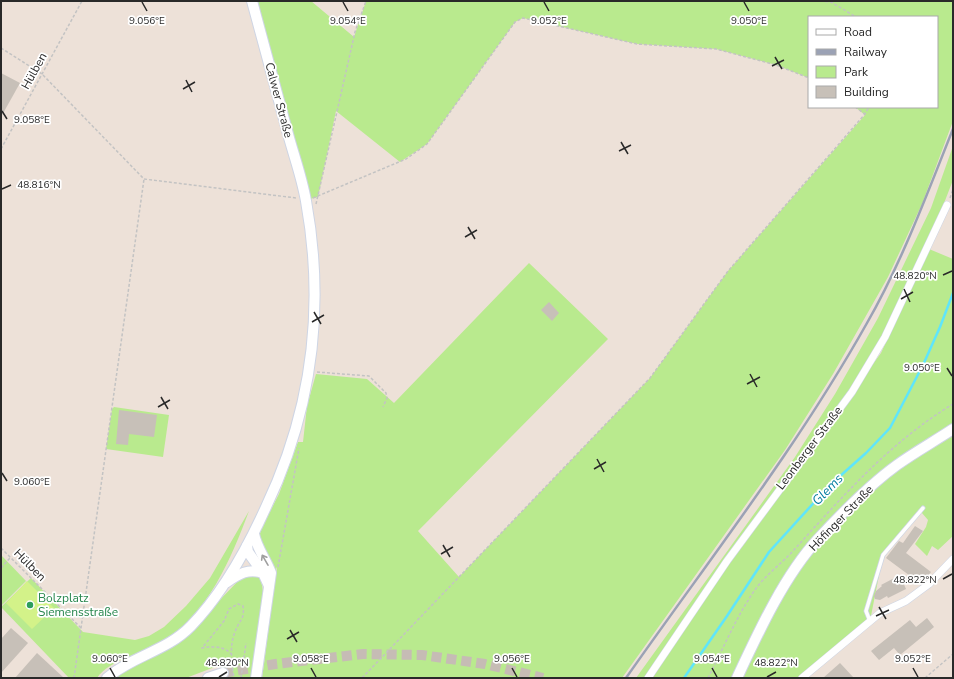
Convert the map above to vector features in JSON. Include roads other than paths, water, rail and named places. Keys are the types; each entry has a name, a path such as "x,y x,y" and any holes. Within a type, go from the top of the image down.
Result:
{"main road":[{"name":"Calwer Straße","path":"107,678 123,665 156,651 176,639 200,616 224,584 254,534 286,460 303,405 309,371 315,315 314,266 306,200 252,1"},
{"name":"Höfinger Straße","path":"737,678 757,635 786,585 817,540 864,493 892,470 953,429"},
{"path":"254,534 258,550 269,567 271,573 256,678"},
{"path":"247,546 248,552 263,573 270,587"},
{"path":"224,584 239,574 249,571 263,573"},
{"path":"208,678 223,673"}],"street":[{"name":"Leonberger Straße","path":"648,678 732,555 852,392 885,337 947,205"},
{"path":"802,678 880,612 906,601 929,584 953,559"}],"lane":[{"path":"870,621 866,611 883,555 923,508"}],"waterway":[{"name":"Glems","path":"684,678 769,552 830,485 866,453 890,428 923,365 953,293"}],"tunnel":[{"path":"223,673 275,664 363,654 422,655 485,664 543,678"}],"railway":[{"path":"626,678 751,504 840,369 880,300 892,276 953,129"}],"place":[{"name":"Bolzplatz Siemensstraße","path":"30,605"}]}
